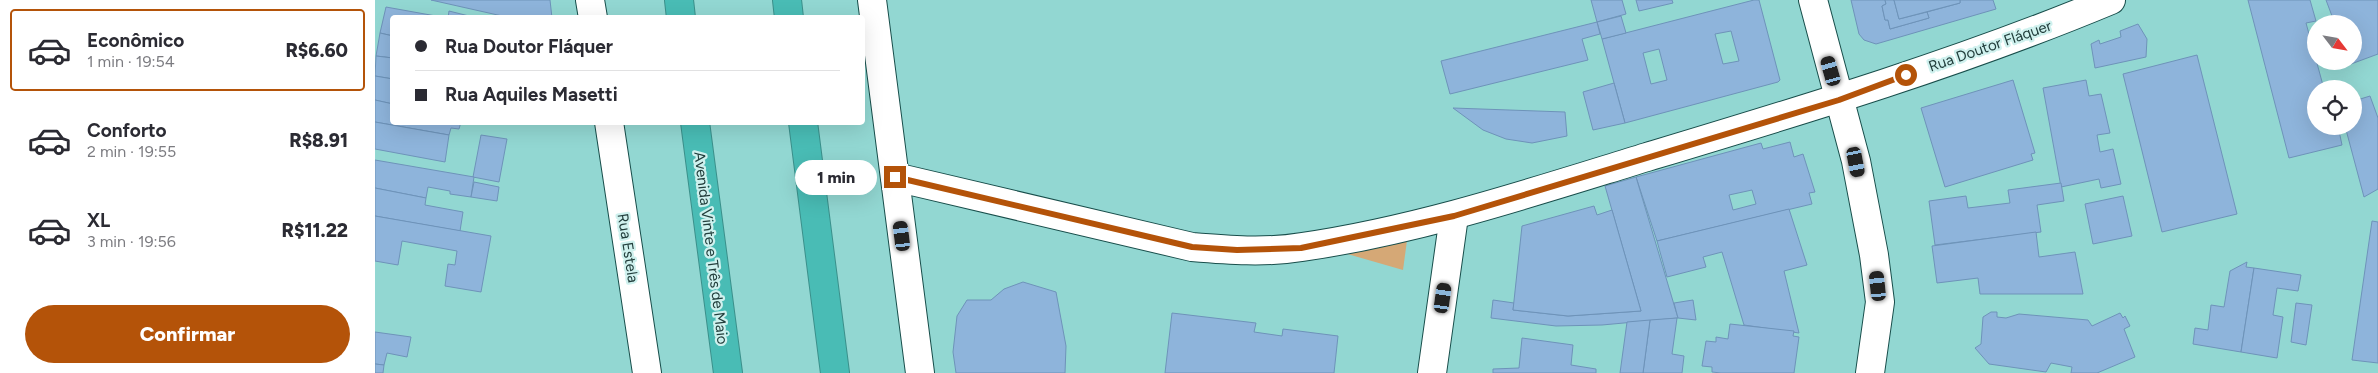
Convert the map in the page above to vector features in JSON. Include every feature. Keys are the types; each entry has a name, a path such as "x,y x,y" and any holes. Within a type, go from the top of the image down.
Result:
{"highway":[{"path":"679,0 681,15"},
{"path":"787,0 789,15"},
{"name":"Avenida Vinte e Três de Maio","path":"695,125 728,373"},
{"path":"803,125 835,373"}],"street":[{"path":"590,0 592,15"},
{"path":"871,0 920,373"},
{"path":"1813,0 1856,162 1875,255 1880,302 1870,373"},
{"name":"Rua Doutor Fláquer","path":"895,177 1192,247 1237,250 1301,248 1454,216 1839,100 2048,26 2111,0"},
{"name":"Rua Estela","path":"609,125 647,373"},
{"path":"1432,373 1454,216"}],"shaded area":[{"path":"1408,233 1403,270 1344,253"}],"building":[{"path":"431,0 550,0 552,15 498,15"},
{"path":"1591,0 1622,0 1626,14 1597,22"},
{"path":"1636,0 1672,0 1673,3 1639,11"},
{"path":"1759,0 1780,80 1625,123 1602,39","holes":["1731,31 1739,61 1723,64 1715,34","1659,49 1667,80 1651,84 1643,53"]},
{"path":"1851,0 1885,0 1886,4 1882,6 1885,20 1888,20 1890,29 1929,18 1927,12 1960,3 1960,0 1993,0 1996,9 1876,44 1864,40 1859,34"},
{"path":"1885,0 1894,0 1899,19 1927,12 1929,18 1890,29 1888,20 1885,20 1882,6 1886,4"},
{"path":"1894,0 1960,0 1960,3 1899,19"},
{"path":"2248,0 2310,0 2314,15 2307,15 2307,70 2319,70 2322,80 2307,80 2307,135 2340,135 2342,145 2289,158"},
{"path":"2326,0 2378,0 2378,54 2363,60 2363,15 2332,15"},
{"path":"386,7 430,15 390,15 390,35 380,33"},
{"path":"449,11 465,15 448,15"},
{"path":"1621,16 1626,33 1602,39 1597,22"},
{"path":"1597,22 1600,34 1582,39 1588,60 1450,94 1441,61"},
{"path":"2138,24 2147,39 2146,57 2095,68 2091,44 2099,40 2100,44 2121,37 2120,31"},
{"path":"380,33 390,35 390,58 376,56"},
{"path":"2197,55 2237,214 2162,232 2123,74"},
{"path":"376,56 390,58 390,78 375,76"},
{"path":"375,76 390,78 390,103 375,100"},
{"path":"2013,80 2035,153 2031,154 2033,160 1945,187 1921,108"},
{"path":"2086,80 2089,96 2101,94 2110,133 2097,135 2100,152 2113,149 2121,184 2101,188 2099,179 2061,187 2043,88"},
{"path":"1614,83 1625,123 1593,130 1583,92"},
{"path":"2370,96 2378,118 2378,189 2364,197 2347,135 2362,135 2362,98"},
{"path":"375,100 390,103 390,125 375,122"},
{"path":"1453,108 1565,112 1567,136 1532,143 1506,139 1483,130"},
{"path":"375,122 449,135 445,162 375,149"},
{"path":"392,125 460,125 459,129 451,128 449,135"},
{"path":"481,135 507,139 499,182 473,177"},
{"path":"1790,142 1794,157 1803,154 1815,192 1809,193 1812,204 1657,241 1636,177 1761,143 1763,149","holes":["1752,190 1756,204 1733,210 1729,195"]},
{"path":"375,160 474,177 471,197 450,194 450,191 428,187 426,198 375,188"},
{"path":"1636,177 1678,318 1602,325 1556,326 1491,318 1493,300 1514,303 1513,310 1568,316 1641,311 1605,186"},
{"path":"474,182 499,187 497,201 471,197"},
{"path":"2061,183 2064,201 2037,205 2041,232 1935,245 1929,201 1966,196 1968,208 2010,203 2008,190"},
{"path":"375,188 426,198 425,205 463,212 460,231 375,216"},
{"path":"2123,196 2132,236 2093,244 2085,204"},
{"path":"1594,206 1597,215 1612,210 1641,311 1568,316 1513,310 1522,226"},
{"path":"1789,209 1807,265 1784,271 1799,333 1744,325 1722,252 1703,257 1706,267 1667,277 1657,241"},
{"path":"375,216 491,236 481,292 445,286 448,264 455,265 457,251 402,241 398,265 375,261"},
{"path":"2372,221 2378,222 2378,363 2352,360"},
{"path":"2036,232 2039,257 2075,252 2083,294 1980,294 1978,278 1937,283 1932,246"},
{"path":"2247,262 2246,267 2254,268 2241,352 2193,344 2195,328 2208,330 2211,305 2224,307 2230,271"},
{"path":"2254,268 2301,275 2298,291 2277,288 2273,315 2283,317 2277,358 2241,352"},
{"path":"1023,282 1056,292 1066,346 1065,373 956,373 953,352 957,316 967,300 991,300 1004,289"},
{"path":"1693,300 1696,320 1678,318 1674,303"},
{"path":"2296,303 2312,305 2306,345 2291,342"},
{"path":"1991,312 1997,312 1997,317 2006,318 2019,314 2088,320 2092,326 2120,313 2123,318 2125,316 2130,326 2124,329 2135,357 2097,373 2071,373 2072,367 2051,363 2046,372 1989,364 1975,348 1981,344 1983,317"},
{"path":"1172,313 1256,323 1254,332 1282,336 1283,329 1338,336 1334,373 1165,373"},
{"path":"1677,318 1672,354 1684,356 1682,373 1643,373 1650,320"},
{"path":"1650,320 1643,373 1620,373 1627,322"},
{"path":"1730,324 1794,331 1793,336 1799,337 1794,373 1721,373 1712,372 1712,367 1702,366 1706,341 1716,342 1716,337 1728,339"},
{"path":"375,332 411,337 407,357 387,353 384,365 375,364"},
{"path":"1522,338 1573,345 1571,365 1596,369 1596,373 1493,373 1493,369 1519,368"},
{"path":"375,364 384,365 383,373 375,373"}],"route":[{"path":"895,177 1192,247 1237,250 1301,248 1454,216 1839,100 1906,75"}]}
